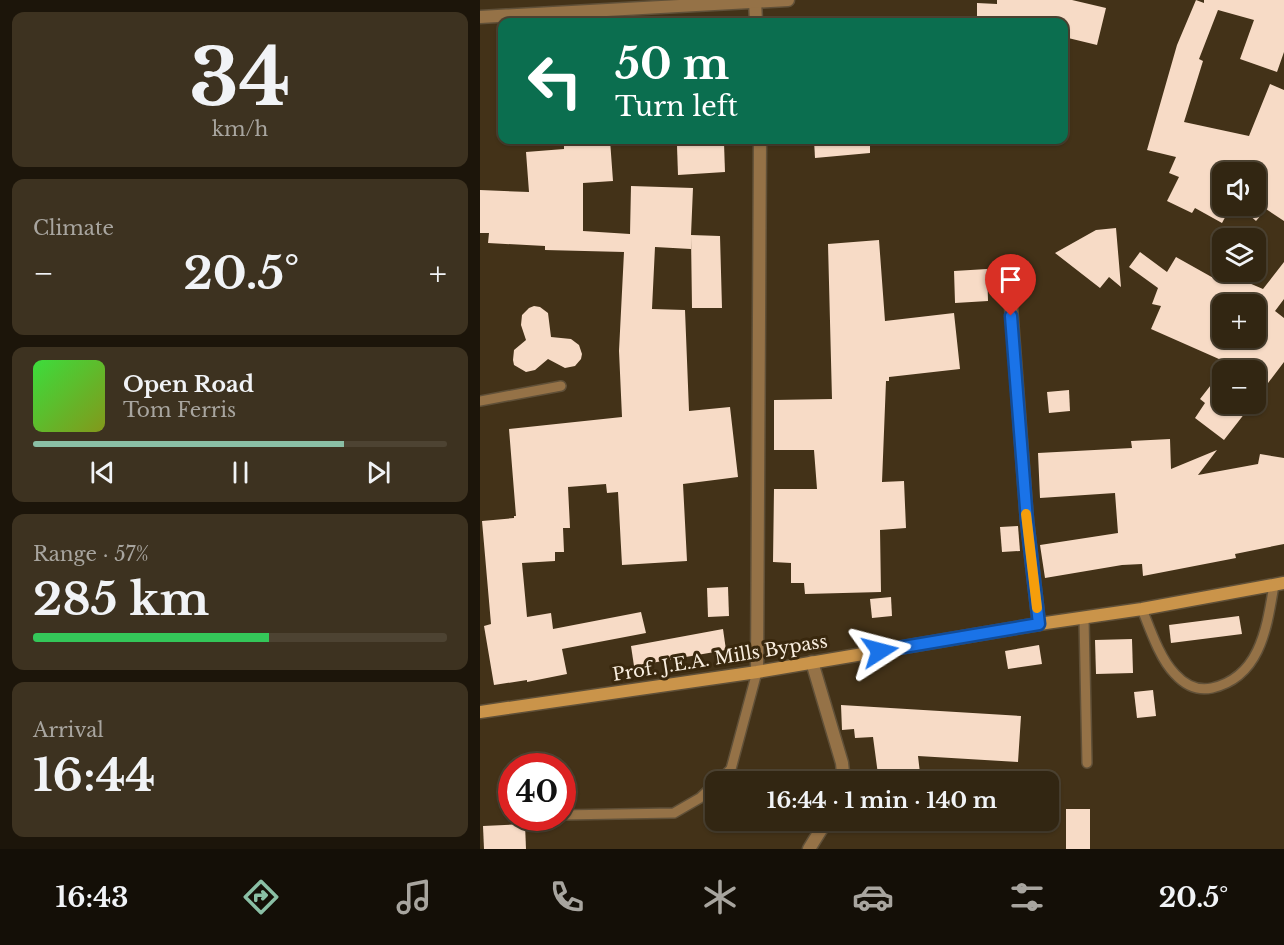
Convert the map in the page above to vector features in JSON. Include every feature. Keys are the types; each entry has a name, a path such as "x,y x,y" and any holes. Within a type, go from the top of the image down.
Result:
{"street":[{"path":"480,17 788,0"},
{"path":"755,1 756,18"},
{"path":"757,672 760,144"},
{"path":"1010,293 1027,521 1039,624"},
{"name":"Prof. J.E.A. Mills Bypass","path":"480,712 757,672 1039,624 1142,609 1279,584"},
{"path":"812,662 843,771"},
{"path":"809,849 820,831"}],"lane":[{"path":"480,401 561,386"},
{"path":"1142,609 1155,641 1173,673 1188,686 1206,689 1221,686 1252,663 1267,625 1279,584"},
{"path":"1084,618 1087,763"},
{"path":"729,771 757,672"},
{"path":"576,815 674,813 705,793"}],"building":[{"path":"997,0 1072,0 1106,8 1097,45 1068,38 1068,18 977,18 977,3 997,4"},
{"path":"1196,0 1204,3 1204,0 1284,0 1284,52 1277,72 1240,59 1254,20 1218,10 1199,59 1203,61 1184,122 1249,136 1270,84 1284,90 1284,221 1266,209 1266,162 1212,162 1212,216 1226,216 1222,223 1195,208 1192,213 1167,201 1179,177 1169,173 1176,157 1147,150 1177,45"},
{"path":"564,144 610,144 613,181 583,183 583,231 630,234 631,186 693,188 691,235 720,236 722,308 692,308 691,236 691,249 655,247 652,309 685,310 689,411 730,407 738,477 683,484 687,561 622,565 618,492 607,493 606,484 568,487 570,528 563,528 564,552 555,552 555,561 522,563 527,617 551,613 553,629 641,612 646,633 562,649 567,674 527,682 527,680 494,685 484,626 491,624 482,521 516,516 509,429 622,417 619,351 624,252 545,250 545,246 488,243 489,233 480,233 480,190 529,192 526,152 564,149"},
{"path":"724,144 725,172 678,175 677,146"},
{"path":"814,144 870,144 870,153 815,158"},
{"path":"1250,216 1260,216 1256,221"},
{"path":"1116,228 1121,287 1109,277 1100,288 1055,253 1096,230"},
{"path":"879,240 885,321 954,313 960,369 889,377 889,381 886,381 882,482 904,481 906,528 880,530 881,592 805,594 804,583 791,583 791,563 773,562 774,489 817,489 814,450 774,450 774,400 832,399 828,244"},
{"path":"1140,252 1167,272 1176,257 1212,277 1212,282 1247,282 1263,289 1284,262 1284,299 1275,311 1284,318 1284,362 1266,386 1266,360 1221,360 1151,329 1161,306 1152,304 1158,288 1129,267"},
{"path":"987,269 988,301 955,303 954,271"},
{"path":"534,306 548,313 551,337 571,339 579,345 582,354 575,366 565,368 548,359 535,370 526,372 514,365 514,350 526,340 521,325 522,315"},
{"path":"1212,384 1212,414 1244,414 1224,440 1195,418 1205,403 1200,399"},
{"path":"1069,390 1070,411 1049,413 1047,392"},
{"path":"1170,439 1171,469 1217,450 1198,475 1258,464 1260,454 1284,458 1284,544 1235,554 1236,558 1143,576 1142,564 1122,565 1045,578 1040,545 1118,533 1115,493 1040,498 1038,453 1132,448 1131,441"},
{"path":"1018,526 1020,551 1002,552 1000,527"},
{"path":"728,587 729,616 708,617 707,588"},
{"path":"891,597 892,616 872,618 870,599"},
{"path":"1239,616 1242,634 1171,643 1169,625"},
{"path":"723,629 726,650 634,666 631,646"},
{"path":"1132,639 1133,673 1096,674 1095,640"},
{"path":"1039,645 1042,664 1008,669 1005,651"},
{"path":"1153,690 1156,716 1137,718 1134,692"},
{"path":"841,705 1021,716 1018,762 918,756 920,771 878,771 873,737 855,738 854,729 842,730"},
{"path":"1066,809 1090,809 1090,849 1066,849"},
{"path":"498,825 498,831 525,831 526,849 484,849 483,826"}],"slow traffic":[{"path":"1026,514 1037,608"}],"route":[{"path":"880,651 1039,624 1027,521 1011,316"}]}
